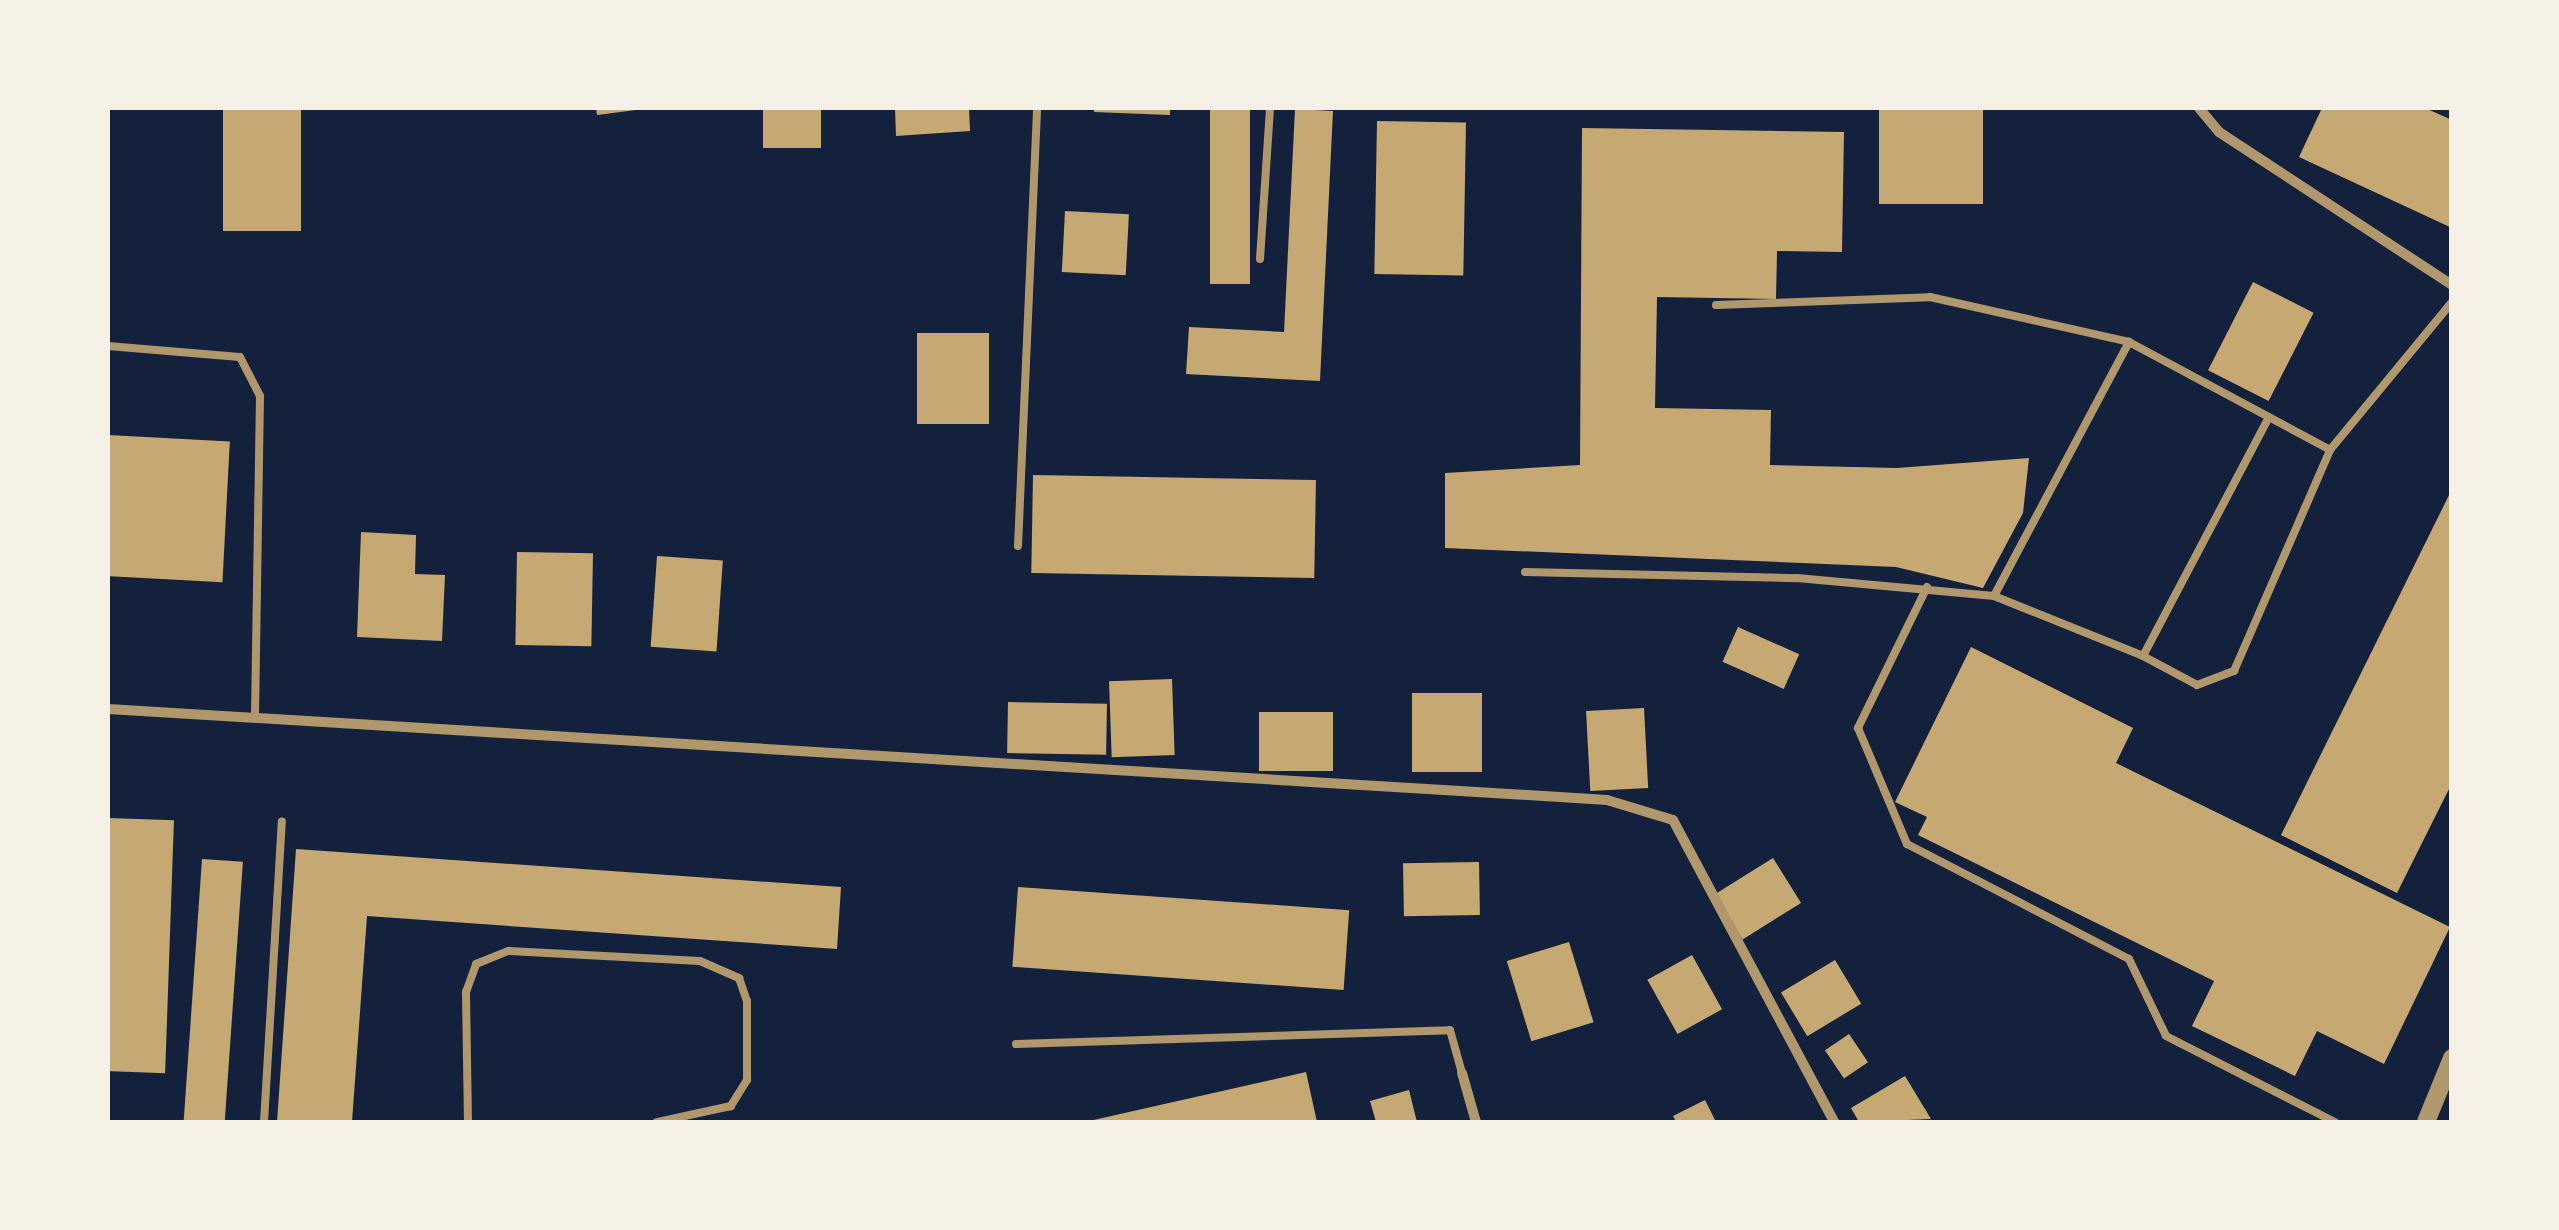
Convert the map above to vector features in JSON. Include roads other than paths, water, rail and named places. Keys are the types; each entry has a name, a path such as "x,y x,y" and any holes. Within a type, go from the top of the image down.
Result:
{"street":[{"path":"2199,108 2218,132 2452,285"},
{"path":"108,710 1607,800 1673,820 1834,1122"},
{"path":"2426,1122 2452,1058"},
{"path":"1462,1073 1476,1122"}],"lane":[{"path":"1018,546 1037,108"},
{"path":"1260,259 1270,108"},
{"path":"1716,304 1930,297 2129,342 2330,450"},
{"path":"1525,572 1797,578 1994,596 2143,656 2197,685 2234,671 2330,450 2452,302"},
{"path":"1994,596 2129,342"},
{"path":"108,346 240,357 260,396 255,716"},
{"path":"2143,656 2270,417"},
{"path":"1927,587 1858,728 1907,844 2129,958 2166,1036 2335,1122"},
{"path":"264,1122 282,822"},
{"path":"468,1122 466,992 476,964 509,951 700,961 739,978 747,1001 747,1080 731,1106 657,1122"},
{"path":"1016,1044 1450,1030 1462,1073"}]}
